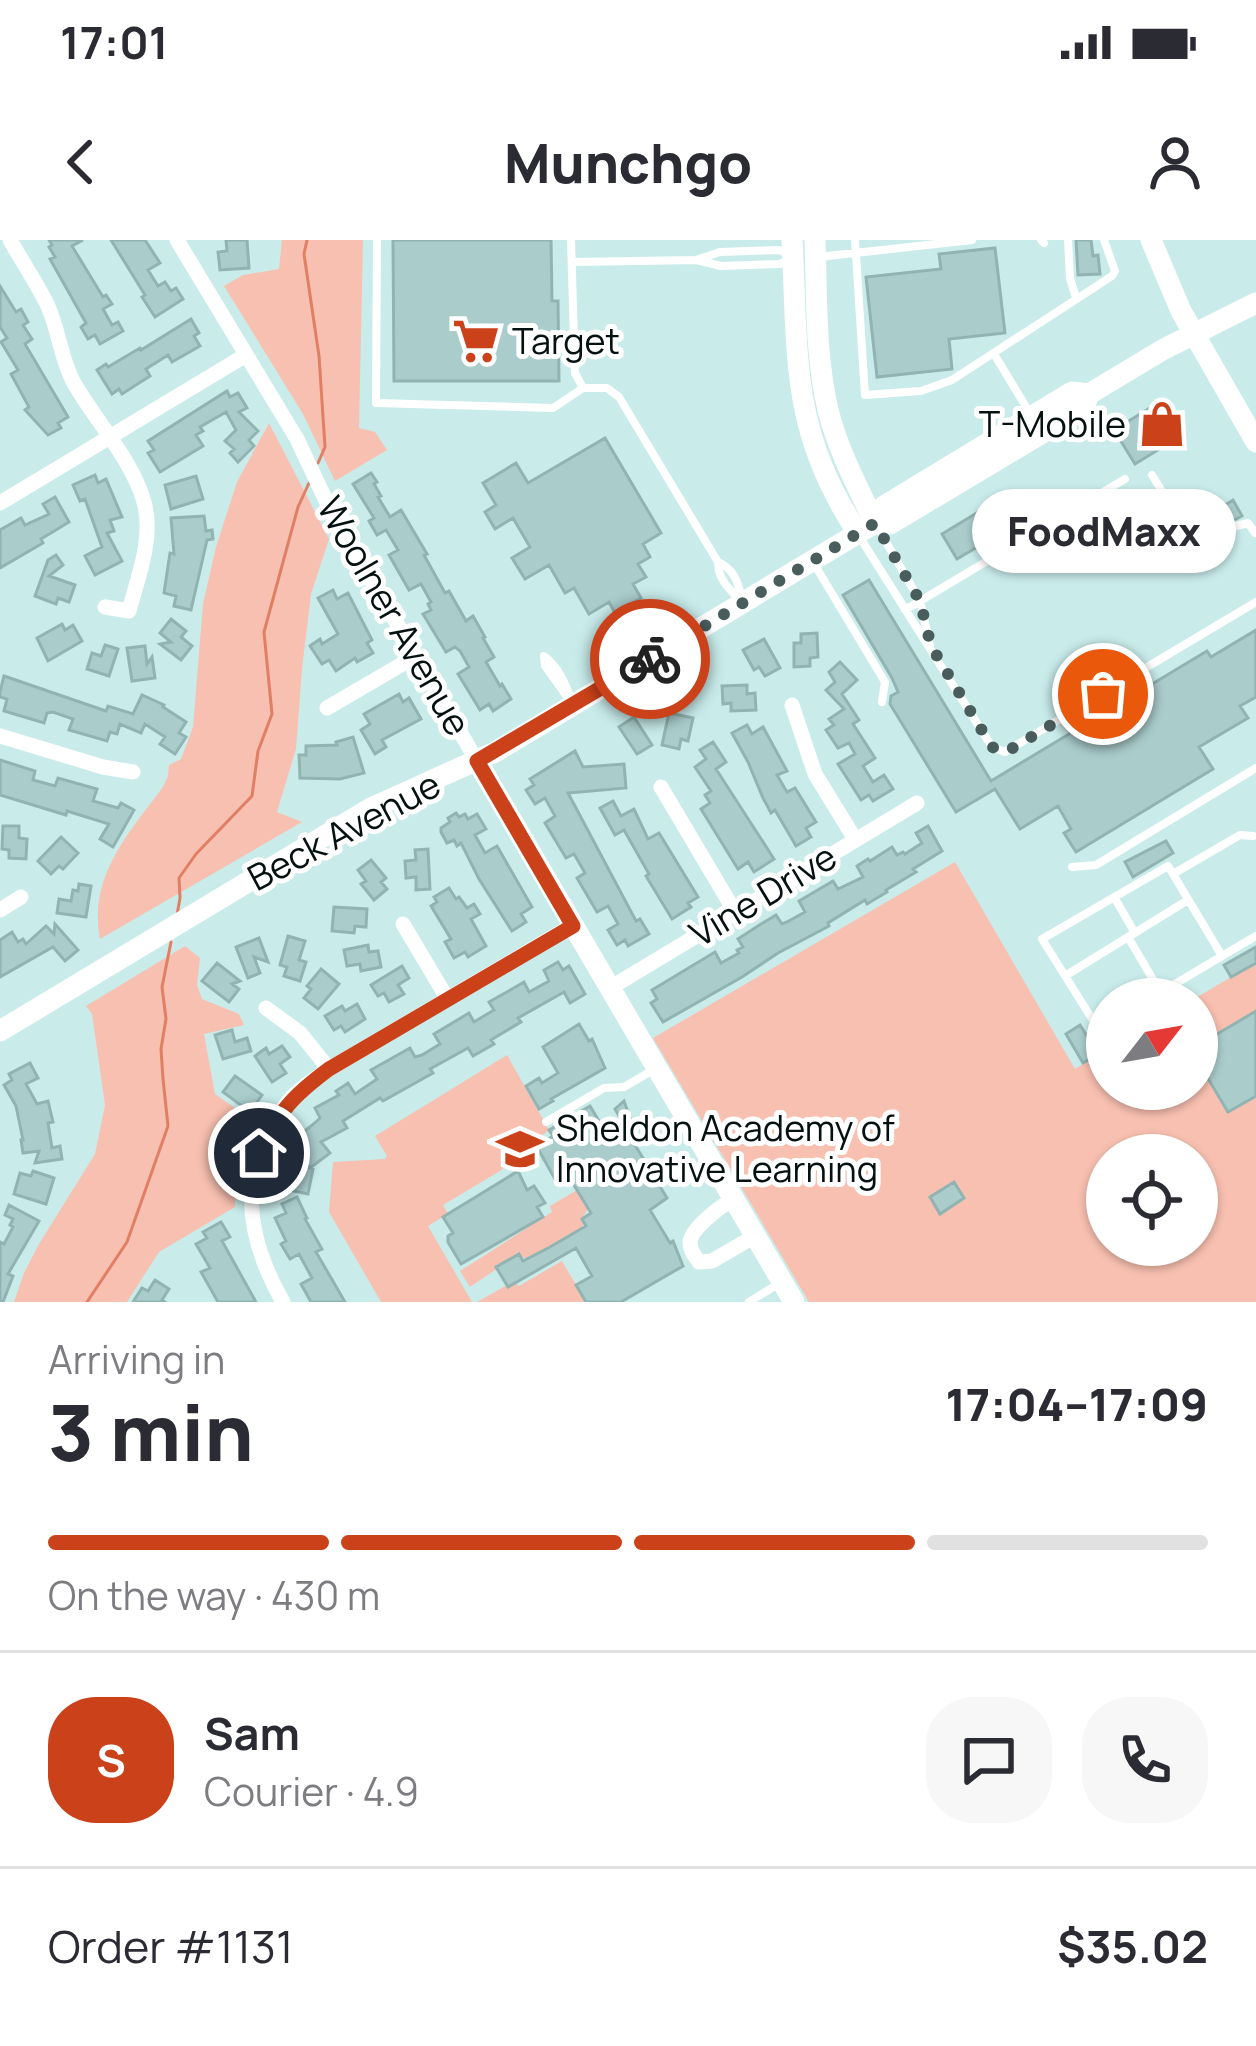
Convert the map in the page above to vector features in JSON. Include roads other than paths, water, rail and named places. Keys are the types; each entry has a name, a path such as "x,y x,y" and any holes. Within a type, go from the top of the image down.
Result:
{"street":[{"path":"10,240 49,308 73,381 145,504 147,528 129,611 105,607"},
{"name":"Woolner Avenue","path":"177,240 292,430 416,656 788,1292"},
{"path":"1151,240 1181,311 1256,442"},
{"path":"804,249 797,366 806,421 825,475 867,528"},
{"name":"Beck Avenue","path":"867,528 884,506 1072,392 1088,394 1256,303"},
{"path":"0,503 246,355"},
{"name":"Beck Avenue","path":"0,1031 371,808 477,761 867,528 890,524 1084,408 1088,394"},
{"path":"327,708 416,656"},
{"path":"792,705 815,774 856,839"},
{"path":"0,736 133,772"},
{"path":"661,787 735,912"},
{"name":"Vine Drive","path":"610,988 916,802"},
{"path":"0,910 21,897"},
{"path":"403,924 447,998"},
{"path":"283,1302 257,1250 252,1186 259,1153 294,1094 573,926"},
{"path":"266,1008 300,1033 329,1069"},
{"path":"732,1199 713,1211 694,1233 693,1253 699,1262 712,1262 754,1236"}],"lane":[{"path":"377,240 376,403 553,408 584,388 607,388 619,397 718,562 718,573 743,603"},
{"path":"571,240 575,373 584,388"},
{"path":"855,240 865,395 921,391 952,380 994,354 1115,272 1104,240"},
{"path":"572,262 696,260 720,252 804,249 856,254 972,240"},
{"path":"1068,240 1076,298"},
{"path":"994,354 1032,416"},
{"path":"1152,475 1193,542 1202,545 1226,533"},
{"path":"905,610 1125,479"},
{"path":"1236,526 1248,523 1255,533"},
{"path":"867,528 920,601 931,646"},
{"path":"867,528 905,610 992,747 1006,752 1256,603"},
{"path":"812,561 885,682 882,703"},
{"path":"544,656 566,685 573,705 545,666 544,656"},
{"path":"1072,867 1096,865 1256,768"},
{"path":"1173,874 1240,836 1255,837"},
{"path":"1086,1009 1042,939 1168,866 1222,956"},
{"path":"1114,897 1154,978"},
{"path":"1065,976 1188,900"},
{"path":"1186,978 1256,937"},
{"path":"546,1122 604,1088 629,1085 656,1069"},
{"path":"749,1302 788,1292"}],"waterway":[{"path":"307,240 304,254 319,356 325,447 318,463"},
{"path":"177,915 179,878 252,796 258,751 272,714 264,632 309,483"},
{"path":"87,1302 127,1242 168,1126 161,1049 166,1019 162,987 171,942"}],"place":[{"name":"Target","path":"476,341"},
{"name":"T-Mobile","path":"1162,424"},
{"name":"FoodMaxx","path":"1103,694"},
{"name":"Sheldon Academy of Innovative Learning","path":"520,1149"}]}
